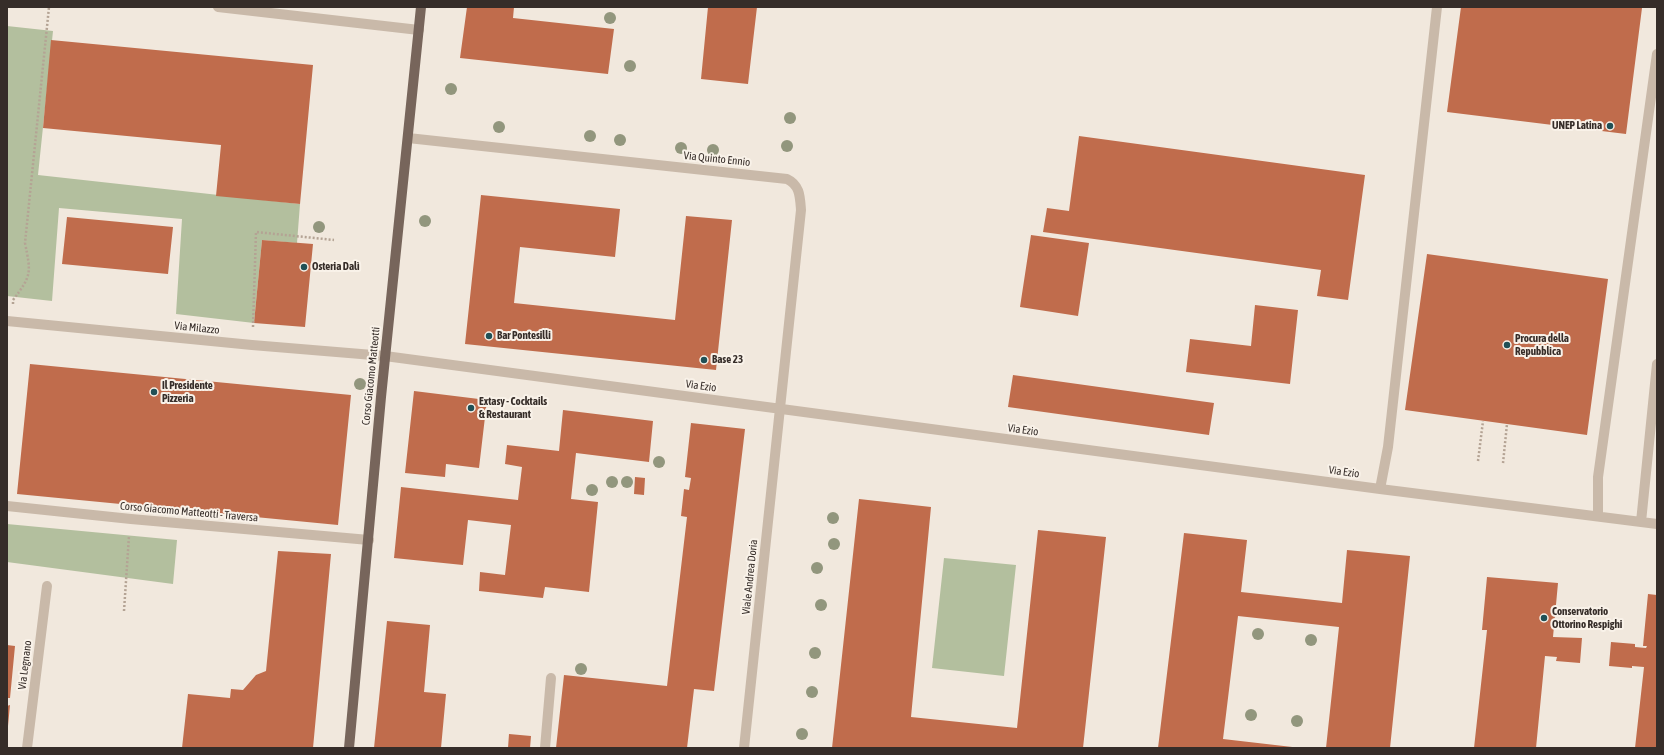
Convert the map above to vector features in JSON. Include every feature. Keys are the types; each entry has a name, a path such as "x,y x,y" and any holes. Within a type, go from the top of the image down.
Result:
{"main road":[{"name":"Corso Giacomo Matteotti","path":"349,748 385,356 421,7"}],"street":[{"path":"218,7 419,30"},
{"path":"1380,489 1388,447 1437,7"},
{"path":"1598,516 1598,477 1657,54"},
{"name":"Via Quinto Ennio","path":"408,138 787,178 794,182 798,189 801,210 781,409"},
{"name":"Via Milazzo","path":"9,321 252,345 385,356"},
{"name":"Via Ezio","path":"385,356 1380,489 1657,524"},
{"path":"1641,522 1657,364"},
{"name":"Viale Andrea Doria","path":"744,748 781,409"},
{"name":"Corso Giacomo Matteotti - Traversa","path":"7,506 130,519 369,540"},
{"name":"Via Legnano","path":"27,748 47,586"},
{"path":"545,748 551,678"}],"path":[{"path":"9,321 13,300 28,281 29,265 25,243 49,7"},
{"path":"252,345 256,232 334,240"},
{"path":"1478,461 1483,421"},
{"path":"1503,463 1507,424"},
{"path":"124,611 130,519"}],"green space":[{"path":"7,26 53,31 38,175 300,204 297,243 262,240 254,323 176,314 182,219 59,208 52,301 7,296"},
{"path":"7,524 177,540 173,584 7,562"},
{"path":"944,558 1016,565 1004,676 932,668"}],"building":[{"path":"467,7 514,7 513,18 614,29 608,74 460,58"},
{"path":"708,7 757,7 748,84 701,79"},
{"path":"1461,7 1642,8 1626,134 1447,112"},
{"path":"51,40 313,65 300,204 216,196 221,145 43,128"},
{"path":"1079,136 1365,175 1348,300 1317,296 1321,270 1043,232 1047,208 1069,211"},
{"path":"481,195 620,209 615,257 520,247 514,303 675,320 686,216 732,220 716,370 465,344"},
{"path":"67,217 173,227 168,274 62,264"},
{"path":"1031,235 1089,243 1078,316 1020,307"},
{"path":"262,240 313,244 305,327 254,323"},
{"name":"Procura della Repubblica","path":"1427,254 1608,279 1587,435 1405,410"},
{"path":"1255,305 1298,310 1290,384 1186,372 1190,339 1251,346"},
{"path":"30,364 351,395 338,525 17,494"},
{"path":"1013,375 1214,403 1209,435 1008,407"},
{"path":"414,391 487,400 479,468 446,464 445,477 405,473"},
{"path":"563,410 653,421 649,462 576,453 571,499 598,502 589,592 545,587 543,598 479,591 480,572 505,575 511,525 468,520 463,565 394,558 401,487 518,500 522,467 505,464 507,445 559,451"},
{"path":"691,423 745,429 714,691 694,689 687,748 556,748 564,675 667,686 687,517 681,516 684,489 689,490 691,478 685,477"},
{"path":"635,477 645,478 644,495 634,494"},
{"path":"859,499 931,507 911,717 1017,728 1038,530 1106,537 1083,748 832,748"},
{"path":"1184,533 1247,540 1241,592 1342,603 1347,550 1410,556 1390,748 1326,748 1339,627 1238,616 1223,739 1301,748 1158,748"},
{"path":"278,551 331,554 313,748 182,748 188,694 230,698 231,689 243,690 256,675 266,671"},
{"path":"1487,577 1558,583 1553,637 1582,638 1580,663 1556,661 1557,657 1545,656 1536,748 1474,748 1487,630 1482,630"},
{"path":"1648,594 1657,595 1657,748 1635,748 1644,667 1632,666 1632,668 1609,666 1611,642 1635,644 1635,647 1646,648 1647,646 1643,646"},
{"path":"387,621 430,625 424,692 446,694 441,748 374,748"},
{"path":"7,645 15,646 10,698 7,698"},
{"path":"10,705 8,726 7,726 7,706"},
{"path":"509,734 531,736 530,748 508,748"}],"place":[{"name":"UNEP Latina","path":"1610,126"},
{"name":"Osteria Dalì","path":"304,267"},
{"name":"Bar Pontesilli","path":"489,336"},
{"name":"Procura della Repubblica","path":"1507,345"},
{"name":"Base 23","path":"704,360"},
{"name":"Il Presidente Pizzeria","path":"154,392"},
{"name":"Extasy - Cocktails & Restaurant","path":"471,408"},
{"name":"Conservatorio Ottorino Respighi","path":"1544,618"}]}
